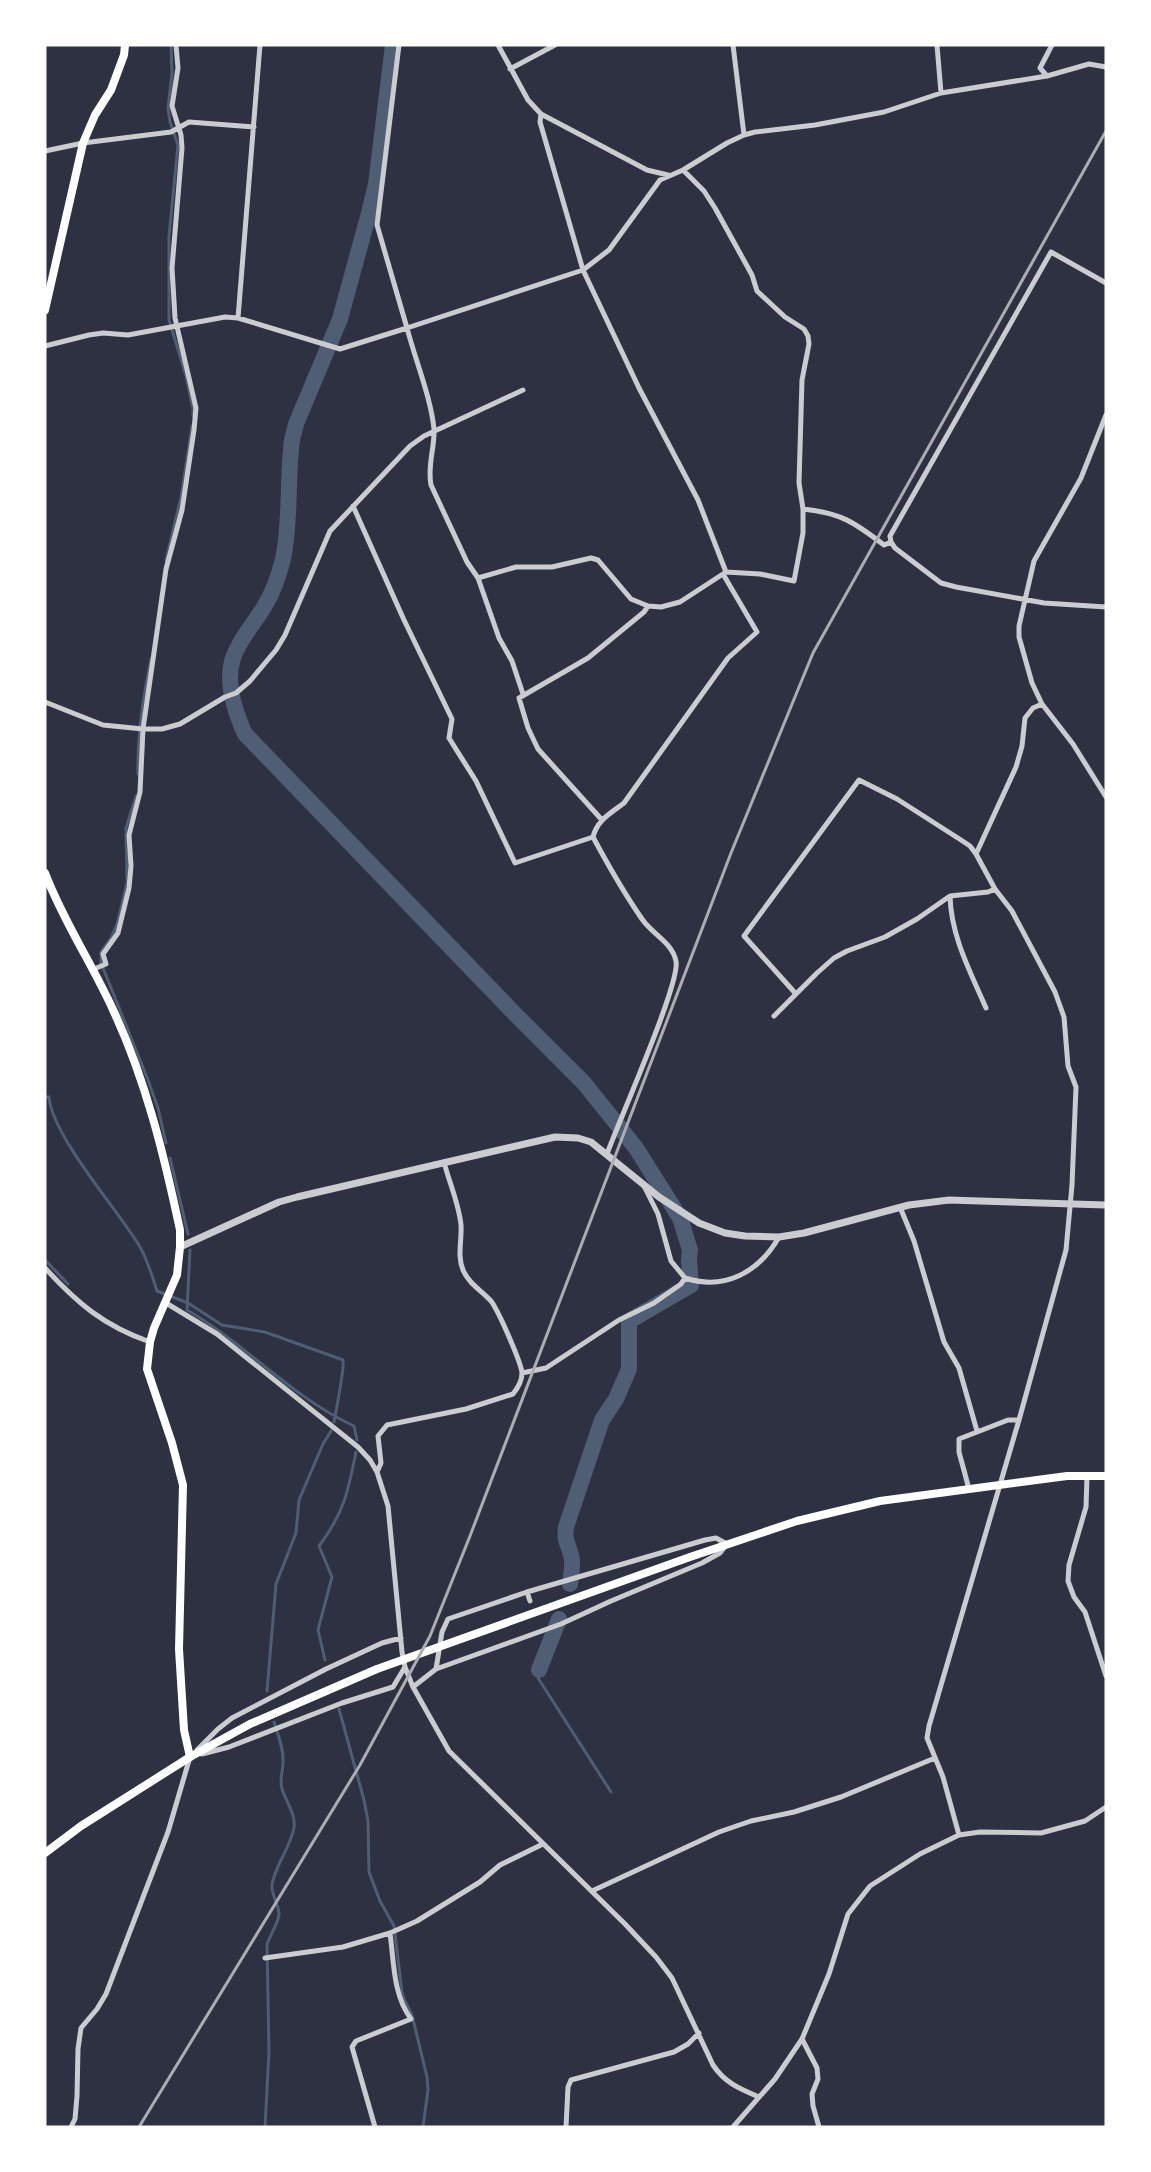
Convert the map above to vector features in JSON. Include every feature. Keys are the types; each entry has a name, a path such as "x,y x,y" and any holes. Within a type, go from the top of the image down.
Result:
{"main road":[{"path":"45,310 83,143 95,115 111,90 124,55 125,45"},
{"path":"45,873 54,895 99,968 139,1072 154,1117 180,1230 177,1275 154,1328 147,1369 172,1443 183,1485 179,1649 184,1730 190,1757"},
{"path":"45,1853 81,1826 190,1757 250,1724 377,1669 727,1544 797,1521 880,1501 1067,1476 1105,1476"}],"street":[{"path":"99,968 105,964 104,954 118,933 129,888 131,866 129,835 140,792 141,729 166,570 182,510 196,408 172,326 172,268 182,148 175,130 172,106 178,68 176,45"},
{"path":"238,318 260,45"},
{"path":"399,45 377,225 431,413 434,431 428,473 431,485 467,562 478,578 499,638 512,662 523,694"},
{"path":"498,45 528,100 541,114 647,170 669,175"},
{"path":"510,69 555,45"},
{"path":"733,45 744,135"},
{"path":"937,45 941,93"},
{"path":"1047,76 1040,68 1052,45"},
{"path":"45,346 89,335 103,333 128,335 209,318 238,318 334,348 346,348 583,270 609,250 660,180 683,170 744,135 884,112 941,93 1047,76 1089,64 1106,67"},
{"path":"541,114 540,122 583,270 639,388 699,500 725,573 757,632 728,658 624,803 602,820 595,829 593,837 616,879 644,921 663,939 674,954 677,963 671,992 607,1154"},
{"path":"45,151 83,143 175,130 189,122 254,127"},
{"path":"478,578 516,567 552,567 591,558 598,560 631,599 648,606 662,607 680,602 725,573 760,574 794,582 802,533 803,509 799,483 802,380 809,344 808,336 804,329 785,318 757,291 752,275 720,216 704,190 683,170"},
{"path":"1106,283 1052,252 890,536 895,548 941,583 1044,603 1106,607"},
{"path":"45,702 103,725 162,729 180,724 232,694 250,681 276,650 285,635 330,531 410,446 434,431 523,390"},
{"path":"1106,415 1081,478 1034,561 1024,599 1019,637 1032,683 1042,704 1073,744 1106,797"},
{"path":"353,506 452,719 449,738 476,781 515,863 593,837"},
{"path":"803,509 825,511 846,518 884,545 891,542"},
{"path":"602,820 538,749 528,728 519,698 588,658 644,612 648,606"},
{"path":"976,854 1016,767 1022,746 1025,718 1033,708 1042,704"},
{"path":"796,994 744,936 859,780 897,799 970,846 995,889 1012,911 1056,992 1064,1017 1068,1066 1076,1087 1077,1116 1066,1251 927,1738 946,1786 959,1835"},
{"path":"774,1016 834,958 885,937 917,919 950,896 988,892 995,889"},
{"path":"950,896 950,918 986,1008"},
{"path":"180,1247 279,1202 555,1137 578,1138 591,1142 659,1197 699,1223 725,1233 779,1237 804,1233 900,1207 949,1200 1106,1205"},
{"path":"377,1472 381,1463 378,1436 387,1425 466,1409 513,1394 522,1373 497,1311 491,1301 470,1282 462,1269 459,1252 461,1223 444,1162"},
{"path":"641,1182 658,1214 671,1261 685,1278 714,1284 731,1279 760,1262 771,1251 779,1237"},
{"path":"900,1207 914,1241 944,1342 959,1368 977,1431"},
{"path":"45,1268 90,1312 131,1335 150,1342"},
{"path":"522,1373 546,1368 619,1320 654,1303 681,1284 685,1278"},
{"path":"166,1303 217,1334 358,1447 370,1460 377,1472 388,1506 405,1666 413,1687 449,1751 592,1891 656,1958 672,1978 720,2076 731,2085 759,2097"},
{"path":"969,1489 959,1452 958,1439 1008,1420 1019,1420"},
{"path":"1086,1476 1086,1507 1069,1565 1068,1581 1074,1597 1085,1612 1106,1676"},
{"path":"413,1687 436,1669 552,1628 611,1600 702,1563 720,1553 727,1544 716,1538 705,1540 528,1592 448,1619 442,1632 436,1669"},
{"path":"528,1592 530,1601"},
{"path":"536,1623 539,1631"},
{"path":"71,2127 75,2119 81,2028 98,2008 106,1994 168,1832 190,1757 232,1718 373,1647 401,1638"},
{"path":"190,1757 229,1747 342,1703 393,1687 405,1666"},
{"path":"592,1891 719,1832 841,1797 935,1758"},
{"path":"733,2127 775,2079 802,2039 830,1974 848,1914 870,1886 920,1854 959,1835 980,1832 1041,1833 1085,1821 1106,1807"},
{"path":"268,1958 343,1947 394,1931 417,1921 480,1882 500,1865 543,1844"},
{"path":"375,2127 352,2047 356,2041 411,2019 398,1996 394,1931"},
{"path":"566,2127 568,2087 571,2080 674,2052 688,2044 699,2033"},
{"path":"802,2039 817,2068 818,2079 812,2094 819,2127"}],"waterway":[{"path":"171,45 172,73 168,108 178,145 169,236 169,320 186,376 193,416"},
{"path":"393,45 376,184 369,213 340,319 296,424 292,440 287,530 283,559 270,596 233,658 231,687 235,707 245,734 584,1083 636,1148 680,1218 690,1250 691,1285 629,1321 629,1369 616,1399 602,1420 566,1527 566,1539 572,1562 570,1584"},
{"path":"166,560 181,497 192,426"},
{"path":"138,774 141,716 151,659"},
{"path":"136,796 126,828 127,883 117,924 101,952 101,963 148,1080 158,1108 166,1143"},
{"path":"45,1097 49,1097 61,1132 73,1152 140,1247 157,1291 188,1303 222,1325 265,1332 343,1360 334,1422"},
{"path":"170,1158 188,1234"},
{"path":"190,1250 187,1310 309,1400 354,1426 357,1440"},
{"path":"45,1260 68,1284"},
{"path":"267,1691 276,1584 296,1533 299,1500 331,1431"},
{"path":"325,1660 318,1630 332,1577 319,1546 344,1502 356,1452"},
{"path":"539,1670 559,1619"},
{"path":"539,1670 538,1678 611,1792"},
{"path":"339,1709 368,1821 369,1872 380,1901 394,1926 402,1992 412,2015 427,2077 428,2090 423,2127"},
{"path":"265,2127 269,2052 267,1944 279,1915 272,1884 294,1828 292,1813 281,1785 283,1752 274,1722"}],"railway":[{"path":"139,2127 360,1765 430,1636 731,853 813,653 1106,131"}]}
